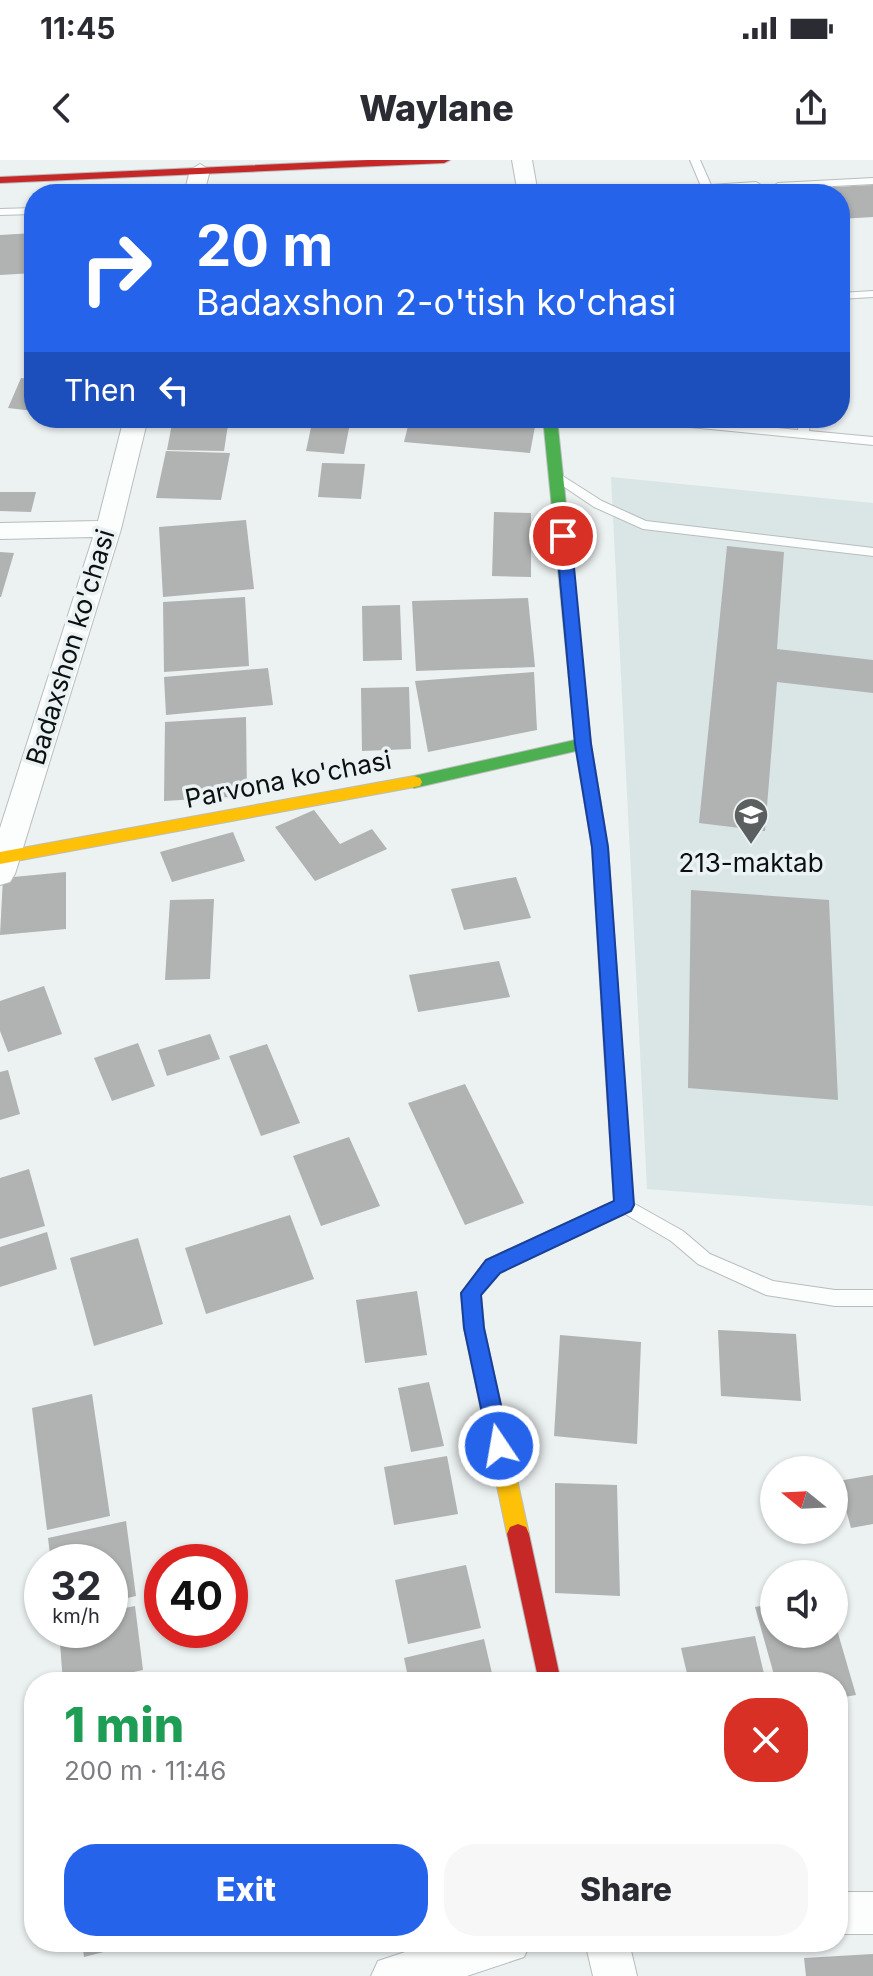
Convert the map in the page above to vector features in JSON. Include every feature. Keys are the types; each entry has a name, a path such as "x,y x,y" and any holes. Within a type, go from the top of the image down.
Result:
{"street":[{"path":"0,180 444,160"},
{"path":"522,160 526,184"},
{"path":"196,184 200,170"},
{"name":"Badaxshon ko'chasi","path":"1,863 108,529 133,428"},
{"path":"548,1672 474,1328 471,1293 493,1266 624,1205 600,847 583,744 551,428"},
{"path":"0,531 108,529"},
{"name":"Parvona ko'chasi","path":"1,863 388,788 583,744"},
{"path":"848,1913 873,1913"},
{"path":"393,1976 475,1952"},
{"path":"609,1952 615,1976"}],"lane":[{"path":"695,160 705,184"},
{"path":"816,184 873,181"},
{"path":"0,212 24,211"},
{"path":"850,295 873,294"},
{"path":"742,428 873,441"},
{"path":"803,434 804,428"},
{"path":"558,477 598,504 643,525 873,552"},
{"path":"624,1205 677,1236 704,1259 772,1289 835,1298 873,1298"}],"shaded area":[{"name":"213-maktab","path":"611,477 873,503 873,1206 647,1189"}],"building":[{"path":"873,185 873,217 850,218 850,186"},
{"path":"24,234 24,274 0,275 0,235"},
{"path":"21,378 24,378 24,410 8,408"},
{"path":"171,428 227,428 224,451 167,450"},
{"path":"311,428 349,428 344,454 306,451"},
{"path":"408,428 535,428 530,453 404,442"},
{"path":"166,451 230,453 221,500 156,498"},
{"path":"322,463 365,464 361,499 318,497"},
{"path":"0,492 36,492 31,512 0,511"},
{"path":"494,512 531,513 531,577 492,576"},
{"path":"246,520 254,589 163,597 159,527"},
{"path":"727,546 784,552 777,649 873,660 873,693 777,682 765,831 699,823"},
{"path":"0,552 14,553 1,597 0,597"},
{"path":"245,597 249,666 164,672 163,602"},
{"path":"528,598 535,667 416,671 412,601"},
{"path":"400,605 402,660 363,661 362,606"},
{"path":"268,668 273,705 166,715 164,677"},
{"path":"534,672 537,730 428,752 415,681"},
{"path":"409,687 411,749 362,751 361,688"},
{"path":"246,717 247,796 164,801 165,722"},
{"path":"314,810 340,844 372,829 387,849 315,881 275,827"},
{"path":"233,832 245,861 172,882 160,852"},
{"path":"66,872 66,929 0,935 3,878"},
{"path":"516,877 531,918 464,930 451,889"},
{"path":"691,890 829,900 838,1100 688,1088"},
{"path":"214,899 210,979 165,980 170,900"},
{"path":"499,961 510,997 418,1012 409,975"},
{"path":"44,986 62,1034 8,1052 0,1031 0,1001"},
{"path":"210,1034 220,1059 167,1076 158,1050"},
{"path":"138,1043 155,1086 112,1101 94,1058"},
{"path":"267,1044 300,1123 261,1136 229,1056"},
{"path":"8,1070 20,1114 0,1120 0,1072"},
{"path":"465,1084 524,1203 465,1225 408,1103"},
{"path":"349,1137 380,1206 321,1226 293,1156"},
{"path":"29,1169 45,1226 0,1239 0,1178"},
{"path":"290,1215 314,1279 206,1314 185,1248"},
{"path":"47,1232 57,1269 0,1287 0,1247"},
{"path":"138,1238 163,1324 94,1346 70,1258"},
{"path":"417,1291 427,1355 365,1363 356,1300"},
{"path":"718,1330 796,1334 801,1401 721,1396"},
{"path":"560,1335 641,1342 637,1444 554,1436"},
{"path":"429,1382 444,1446 411,1452 398,1388"},
{"path":"92,1394 110,1516 47,1530 32,1408"},
{"path":"447,1456 458,1514 394,1525 384,1467"},
{"path":"873,1475 873,1524 851,1528 848,1479"},
{"path":"555,1483 617,1485 620,1596 555,1593"},
{"path":"126,1521 136,1596 128,1598 128,1544 49,1544 48,1538"},
{"path":"466,1565 481,1628 408,1644 395,1580"},
{"path":"135,1606 143,1670 62,1672 60,1648 128,1648 128,1607"},
{"path":"760,1606 760,1625 755,1607"},
{"path":"755,1636 764,1672 687,1672 681,1648"},
{"path":"484,1639 492,1672 407,1672 404,1658"},
{"path":"766,1648 842,1648 856,1695 848,1696 848,1672 773,1672"},
{"path":"83,1952 104,1952 84,1957"},
{"path":"873,1954 873,1976 806,1976 804,1958"}],"traffic: fast":[{"path":"551,428 583,744 600,847 613,1047"},
{"path":"414,782 583,744"}],"traffic: slow":[{"path":"0,858 414,782"},
{"path":"518,1534 474,1328 471,1293 493,1266 624,1205 613,1047"}],"traffic: jam":[{"path":"0,180 444,160"},
{"path":"518,1534 548,1672"}],"place":[{"name":"213-maktab","path":"751,846"}],"route":[{"path":"499,1446 474,1328 471,1293 493,1266 624,1205 600,847 583,744 563,536"}]}
